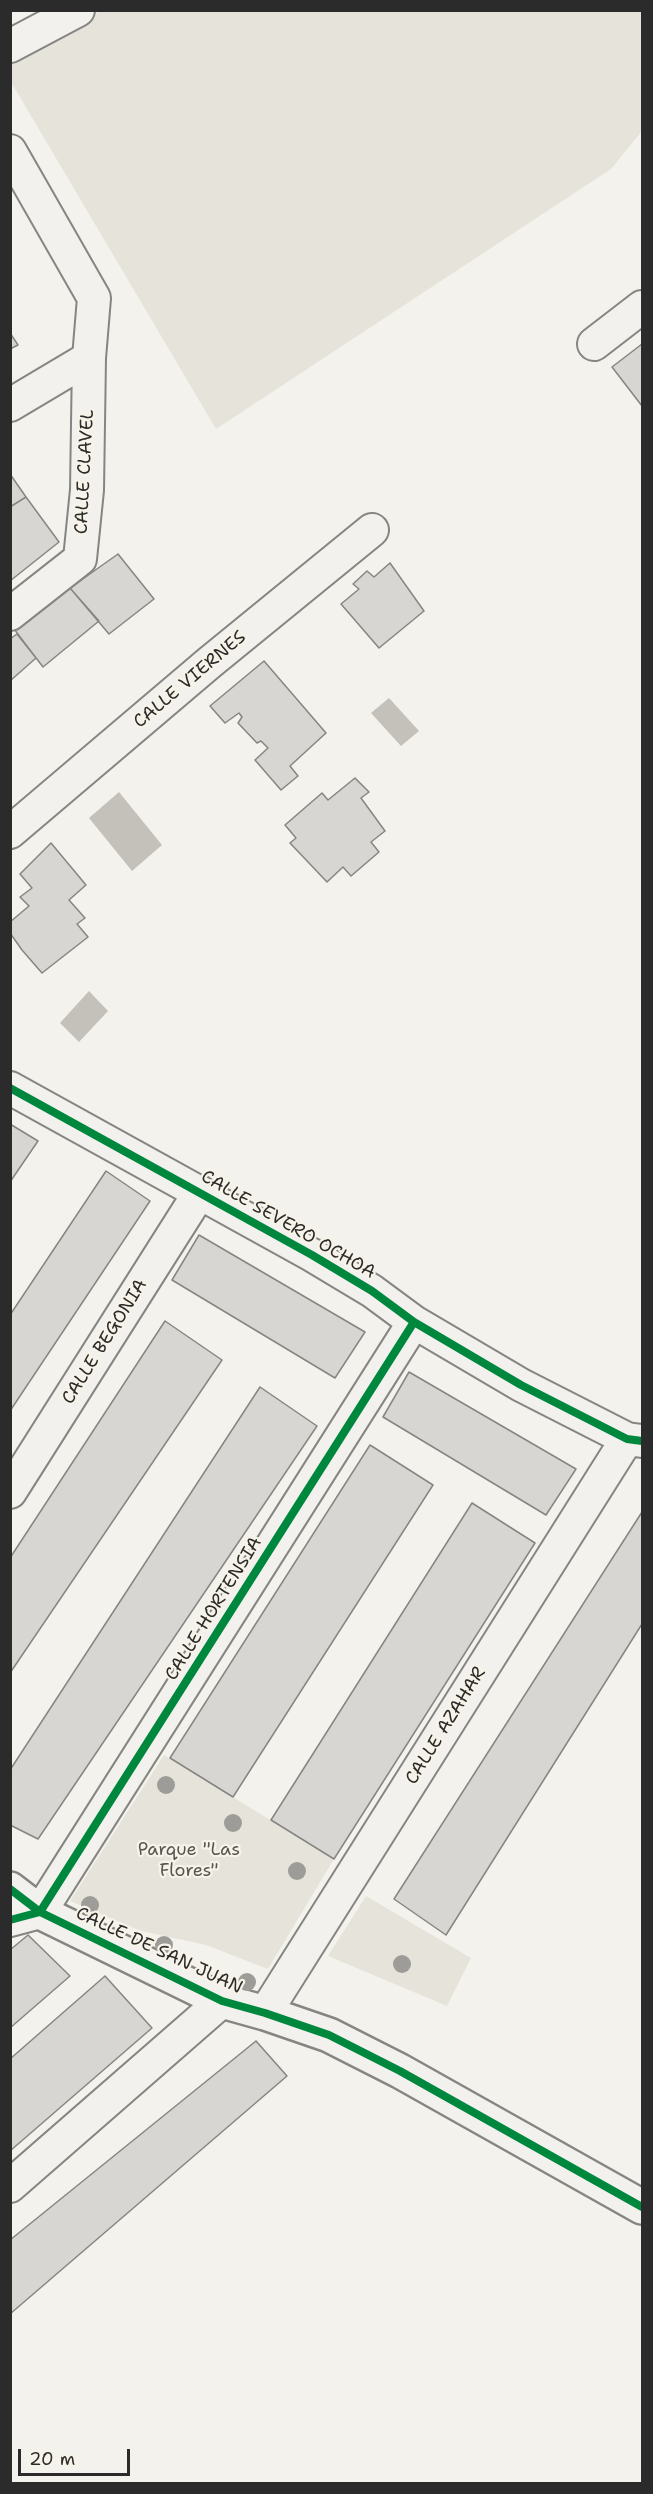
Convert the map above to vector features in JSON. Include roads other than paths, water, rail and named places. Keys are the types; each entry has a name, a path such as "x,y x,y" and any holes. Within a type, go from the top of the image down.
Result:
{"street":[{"path":"10,46 78,10"},
{"name":"CALLE CLAVEL","path":"10,151 94,298 89,358 87,490 80,559 10,614"},
{"path":"594,344 642,307"},
{"path":"10,405 89,358"},
{"name":"CALLE VIERNES","path":"10,832 208,663 372,530"},
{"name":"CALLE SEVERO OCHOA","path":"10,1088 200,1192 372,1291 414,1322 521,1385 635,1440"},
{"name":"CALLE BEGONIA","path":"10,1492 200,1192"},
{"name":"CALLE HORTENSIA","path":"25,1916 414,1322"},
{"name":"CALLE AZAHAR","path":"265,2013 635,1440"},
{"name":"CALLE DE SAN JUAN","path":"10,1889 25,1916 222,2001 329,2035 642,2207"},
{"path":"10,2186 222,2001"}],"park label":[{"name":"Parque \"Las Flores\"","path":"189,1860"}]}
